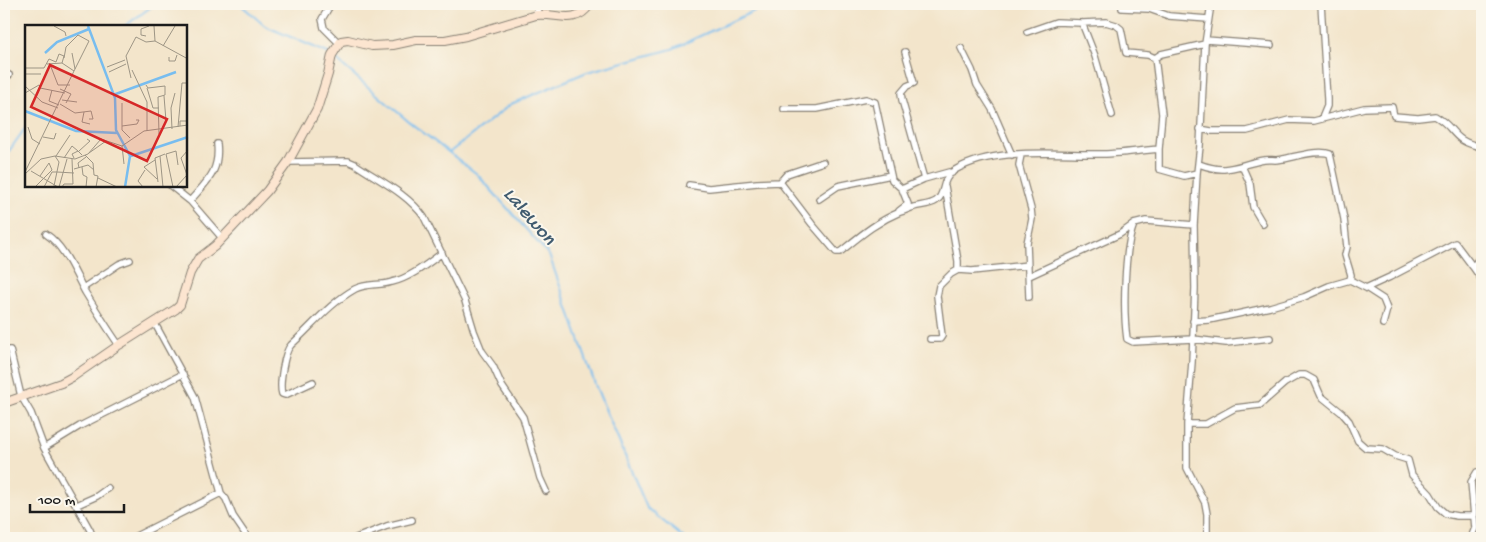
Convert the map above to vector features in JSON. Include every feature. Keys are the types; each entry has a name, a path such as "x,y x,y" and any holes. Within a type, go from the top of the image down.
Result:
{"street":[{"path":"331,4 322,19 324,28 338,42"},
{"path":"536,14 539,4"},
{"path":"338,42 348,40 372,46 393,45 416,40 445,40 505,25 536,14 546,13 568,18 580,13 590,4"},
{"path":"1207,538 1205,503 1187,468 1187,424 1195,288 1194,225 1205,42 1211,4"},
{"path":"1321,4 1327,99 1327,106 1322,118"},
{"path":"1122,8 1149,9 1169,16 1208,19"},
{"path":"1027,32 1056,22 1106,22 1116,25 1121,29 1126,53 1148,55 1156,58"},
{"path":"1082,23 1095,56 1112,115"},
{"path":"4,402 61,383 74,376 180,305 190,273 198,259 215,246 267,191 288,162 317,109 332,55 338,42"},
{"path":"1156,58 1161,54 1205,42 1271,45"},
{"path":"961,48 977,85 992,109 1012,155"},
{"path":"905,52 914,77 914,83 907,86 901,92 902,100 924,179"},
{"path":"1156,58 1162,114 1159,169 1184,176 1197,173"},
{"path":"784,109 817,109 866,99 875,102 892,180 902,189 908,204 897,214"},
{"path":"1200,129 1211,131 1247,131 1289,120 1314,121 1364,108 1392,107 1394,116 1418,118 1435,116 1458,139 1465,143 1482,147"},
{"path":"190,201 215,170 219,156 217,144"},
{"path":"780,182 836,252 840,252 868,228 897,214 938,200 946,178 972,163 1012,155 1107,154 1159,149"},
{"path":"1198,164 1215,170 1264,160 1283,160 1304,154 1324,152 1330,154 1344,219 1347,247 1345,255 1351,275 1350,280"},
{"path":"1021,155 1019,164 1031,208 1032,220 1027,243 1029,297"},
{"path":"288,162 314,163 342,160 355,164 403,196 420,210 465,301 482,351 523,417 540,478 546,491"},
{"path":"689,185 709,188 780,182 787,174 823,162"},
{"path":"1242,166 1250,184 1252,207 1263,224"},
{"path":"902,189 924,179 949,172 952,173"},
{"path":"819,199 838,186 891,175"},
{"path":"944,182 958,270"},
{"path":"174,188 190,201 222,238"},
{"path":"1029,276 1120,234 1134,224 1146,220 1194,225"},
{"path":"1134,224 1129,236 1125,296 1127,338 1133,342 1193,339 1226,342 1270,338"},
{"path":"46,234 54,239 66,255 83,288 118,345"},
{"path":"1366,288 1454,243 1482,280"},
{"path":"313,382 285,395 282,394 280,390 282,374 287,350 291,344 323,314 353,290 364,285 396,281 420,269 442,253"},
{"path":"1472,267 1482,254"},
{"path":"83,288 119,264 130,260"},
{"path":"930,339 940,339 942,336 937,296 939,286 951,274 958,270 972,271 1028,264"},
{"path":"1193,321 1209,320 1270,307 1350,280 1384,299 1387,309 1383,324"},
{"path":"154,322 195,397 221,493 226,499 233,516 248,538"},
{"path":"10,350 21,396 44,448 77,505 93,538"},
{"path":"44,448 80,426 183,374"},
{"path":"1187,424 1206,424 1235,408 1260,405 1285,383 1299,376 1306,375 1314,380 1321,396 1342,412 1349,421 1358,441 1366,448 1383,449 1395,456 1408,460 1412,475 1446,514 1473,516"},
{"path":"1471,538 1475,528 1471,482 1477,472 1482,472"},
{"path":"77,505 97,496 108,488"},
{"path":"132,538 221,493"},
{"path":"356,538 387,526 412,520"}],"waterway":[{"path":"126,25 155,4"},
{"name":"Lalewon","path":"240,4 265,26 330,54"},
{"path":"450,152 511,104 587,72 672,49 769,4"},
{"name":"Lalewon","path":"333,57 408,121 477,174 549,255 596,387 647,508 684,538"},
{"path":"4,158 25,128"}]}
